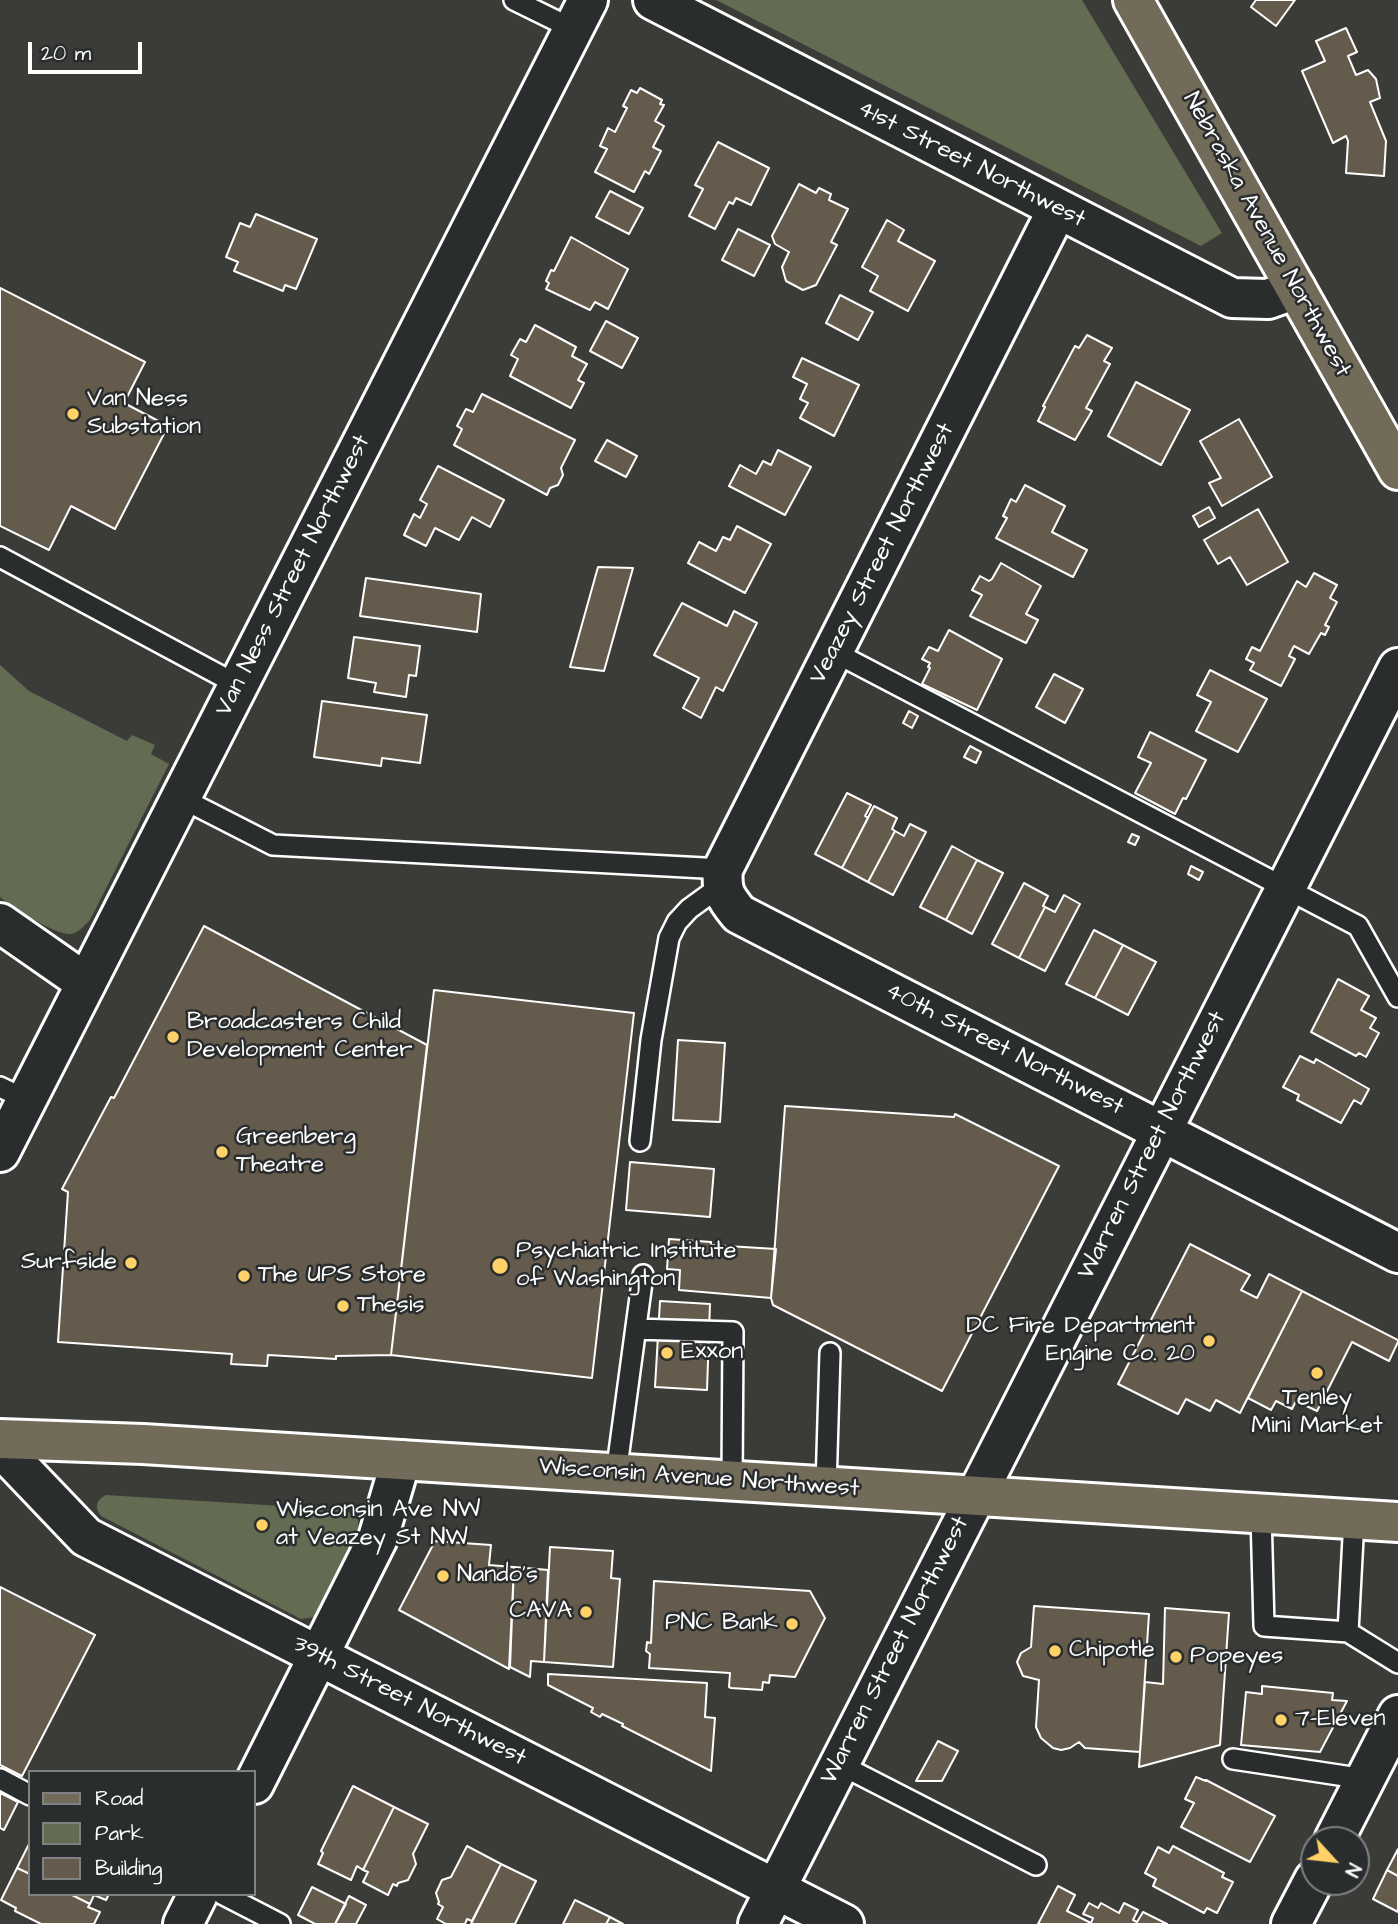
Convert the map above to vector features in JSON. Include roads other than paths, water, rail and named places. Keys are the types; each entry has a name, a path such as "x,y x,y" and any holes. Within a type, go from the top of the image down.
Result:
{"main road":[{"name":"Nebraska Avenue Northwest","path":"1133,0 1398,470"},
{"name":"Wisconsin Avenue Northwest","path":"0,1439 143,1444 1398,1522"}],"street":[{"name":"41st Street Northwest","path":"653,0 1232,298 1268,299 1296,289"},
{"name":"Van Ness Street Northwest","path":"8,1119 86,983 580,15"},
{"name":"Veazey Street Northwest","path":"724,884 834,652 1057,210"},
{"name":"Warren Street Northwest","path":"758,1924 1398,668"},
{"name":"40th Street Northwest","path":"724,884 739,914 1397,1249"},
{"path":"0,923 86,983"},
{"name":"39th Street Northwest","path":"0,1447 86,1537 844,1924"},
{"path":"256,1780 379,1538 401,1460"},
{"path":"1341,1826 1397,1719"},
{"path":"183,1924 197,1896"},
{"path":"1292,1924 1306,1896"}],"lane":[{"path":"514,0 580,15"},
{"path":"0,557 238,685"},
{"path":"834,652 1358,926 1398,997"},
{"path":"181,798 273,845 724,884"},
{"path":"640,1141 651,1040 669,938 677,922 689,909 724,884"},
{"path":"616,1474 643,1275"},
{"path":"636,1329 733,1332 732,1481"},
{"path":"826,1487 830,1353"},
{"path":"1261,1514 1264,1626 1348,1632 1398,1663"},
{"path":"1348,1632 1354,1519"},
{"path":"1233,1759 1365,1779"},
{"path":"839,1764 1036,1865"},
{"path":"0,1779 28,1793"},
{"path":"226,1896 280,1924"}],"place":[{"name":"Van Ness Substation","path":"73,414"},
{"name":"Broadcasters Child Development Center","path":"173,1037"},
{"name":"Greenberg Theatre","path":"222,1152"},
{"name":"Surfside","path":"131,1263"},
{"name":"Psychiatric Institute of Washington","path":"500,1266"},
{"name":"The UPS Store","path":"244,1276"},
{"name":"Thesis","path":"343,1306"},
{"name":"DC Fire Department Engine Co. 20","path":"1209,1341"},
{"name":"Exxon","path":"667,1353"},
{"name":"Tenley Mini Market","path":"1317,1373"},
{"name":"Wisconsin Ave NW at Veazey St NW","path":"262,1525"},
{"name":"Nando's","path":"443,1576"},
{"name":"CAVA","path":"586,1612"},
{"name":"PNC Bank","path":"792,1624"},
{"name":"Chipotle","path":"1055,1651"},
{"name":"Popeyes","path":"1176,1657"},
{"name":"7-Eleven","path":"1281,1720"}]}
